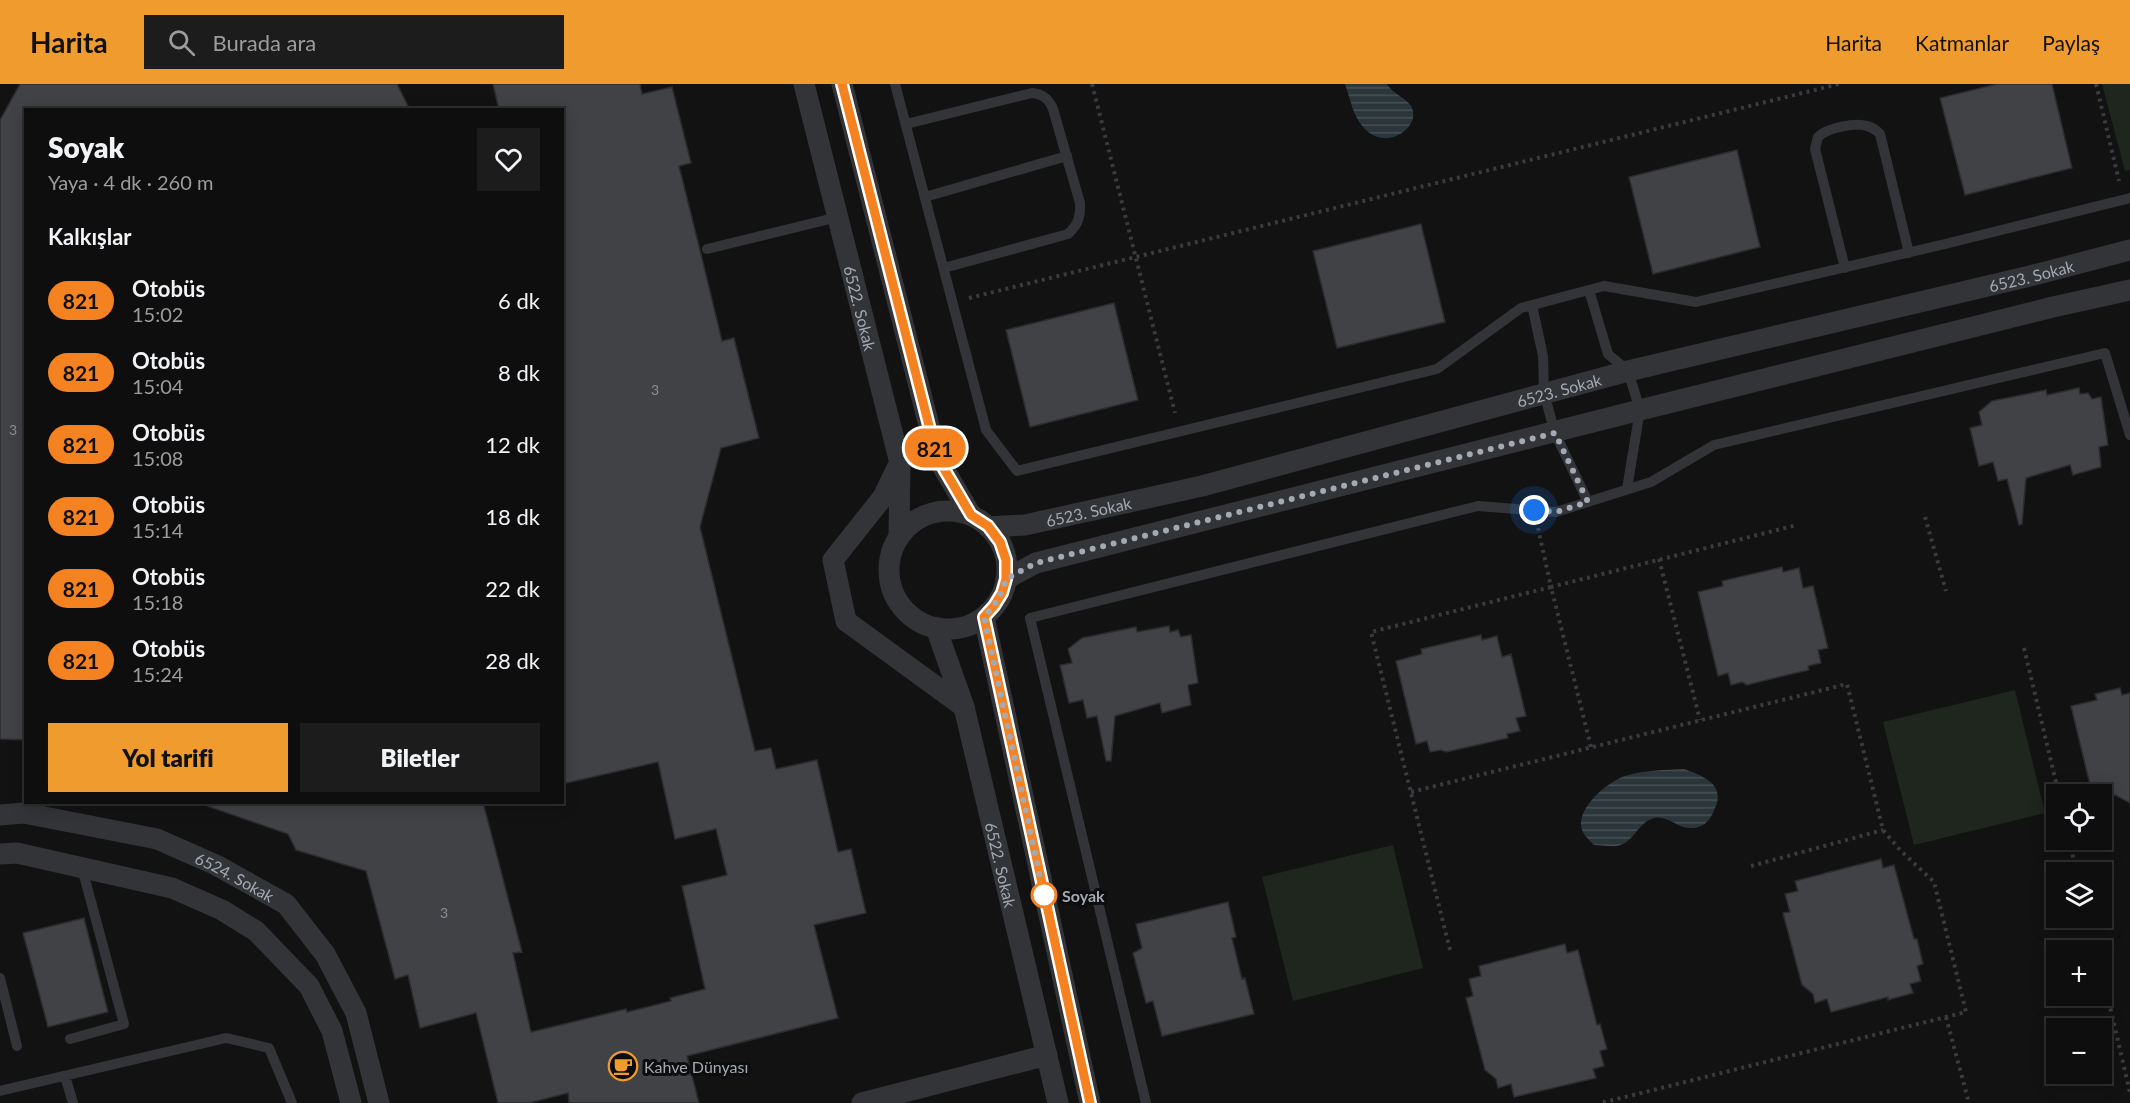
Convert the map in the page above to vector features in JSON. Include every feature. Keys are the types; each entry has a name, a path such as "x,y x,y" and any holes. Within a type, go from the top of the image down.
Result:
{"street":[{"name":"6522. Sokak","path":"804,84 900,463 899,534"},
{"path":"842,84 937,457 980,521 1000,542 1006,560 1006,579 1002,593 984,617 969,625 953,629 936,628 906,613 889,584 888,566 891,550 899,534 925,515 940,511 956,511 980,521"},
{"name":"6523. Sokak","path":"980,521 1024,525 1202,486 1628,371 2030,276 2130,250"},
{"path":"1006,579 1036,563 2053,307 2129,294"},
{"path":"900,463 883,497 833,560 846,621 964,707"},
{"path":"984,617 1090,1103"},
{"name":"6522. Sokak","path":"936,628 964,707 1058,1103"},
{"name":"6524. Sokak","path":"0,815 24,813 158,839 216,865 286,904 326,954 356,1013 379,1103"},
{"name":"6524. Sokak","path":"0,854 17,853 172,888 222,910 256,931 309,986 332,1031 351,1103"},
{"path":"862,1103 1047,1055"}],"lane":[{"path":"895,84 986,430 1017,471 1437,369 1521,308 1604,286 1696,302 1909,253 2127,198"},
{"path":"906,124 1032,93 1039,94 1051,103 1080,203 1078,221 1068,234 944,268"},
{"path":"1845,268 1815,149 1818,137 1827,131 1863,125 1870,126 1880,134 1909,253"},
{"path":"926,197 1067,156"},
{"path":"706,249 838,217"},
{"path":"1589,290 1608,354 1628,371 1640,410 1627,489"},
{"path":"1532,305 1544,356 1544,393 1555,433 1588,502"},
{"path":"1146,1103 1030,618 1478,506 1556,512 1651,482 1714,445 2105,353 2130,435"},
{"path":"70,1039 124,1024 82,867"},
{"path":"0,978 17,1046"},
{"path":"0,1091 226,1038 269,1048 292,1103"},
{"path":"65,1076 73,1103"}],"path":[{"path":"1092,84 1180,432"},
{"path":"953,302 1839,84"},
{"path":"2096,84 2127,198"},
{"path":"1534,510 1591,747"},
{"path":"1925,517 1946,591"},
{"path":"1450,950 1371,632 1797,525"},
{"path":"1659,559 1700,720"},
{"path":"2024,648 2056,784"},
{"path":"1411,792 1847,684 1883,830 1900,850 1934,882 1966,1012 1601,1103"},
{"path":"1750,866 1883,830"},
{"path":"2110,1006 2130,1093"},
{"path":"1946,1017 1969,1103"}],"shaded area":[{"path":"1345,84 1387,84 1411,106 1412,122 1400,134 1391,137 1382,138 1372,135 1357,118"},
{"path":"2102,84 2130,84 2130,170 2125,171"},
{"path":"2015,690 2045,813 1914,845 1883,722"},
{"path":"1684,769 1706,778 1718,794 1712,814 1703,825 1696,828 1682,827 1665,819 1654,818 1644,824 1628,841 1614,846 1594,845 1584,834 1581,822 1583,814 1594,797 1610,784 1625,776"},
{"path":"1393,845 1423,968 1293,1001 1262,877"}],"building":[{"path":"20,84 397,84 409,108 24,108 24,740 0,739 0,120"},
{"path":"493,84 640,84 642,94 672,87 691,163 679,166 722,341 734,338 759,438 721,448 700,527 755,751 771,748 776,769 817,760 838,852 851,849 866,913 814,925 838,1018 687,1056 699,1103 569,1103 568,1093 529,1103 498,1103 476,1013 420,1028 408,975 395,979 366,871 296,850 288,834 207,806 207,804 484,804 522,952 513,953 531,1032 626,1009 627,1012 671,1001 670,998 705,989 682,886 727,875 716,829 675,839 658,762 564,784 564,108 499,108"},
{"path":"1997,84 2052,84 2072,168 1965,195 1940,98"},
{"path":"1737,150 1760,247 1653,274 1629,177"},
{"path":"1421,224 1445,322 1337,348 1313,251"},
{"path":"1114,303 1138,400 1030,427 1006,330"},
{"path":"2079,388 2080,394 2088,393 2092,399 2101,397 2108,445 2099,447 2101,467 2073,475 2070,465 2026,478 2022,524 2019,525 2007,479 1998,481 1993,462 1979,466 1970,428 1982,425 1979,412 1992,401 2046,390 2047,395"},
{"path":"1782,567 1783,572 1799,568 1803,588 1813,586 1828,648 1818,650 1821,663 1808,666 1809,670 1747,685 1742,682 1731,685 1728,673 1718,676 1698,592 1723,586 1722,581"},
{"path":"1169,626 1170,632 1178,630 1181,637 1191,635 1198,683 1188,685 1191,705 1162,713 1160,703 1115,716 1111,761 1106,761 1097,716 1087,718 1083,700 1069,703 1060,665 1072,663 1068,649 1082,638 1136,627 1137,632"},
{"path":"1481,635 1482,640 1497,636 1502,657 1511,654 1526,716 1516,718 1520,731 1507,734 1508,738 1446,752 1441,750 1430,752 1427,741 1416,744 1396,661 1422,654 1421,649"},
{"path":"2120,688 2122,695 2130,693 2130,803 2115,795 2112,796 2112,784 2090,784 2071,706 2097,700 2095,694"},
{"path":"1881,859 1883,868 1894,865 1923,964 1917,966 1921,981 1910,984 1913,993 1831,1012 1827,999 1815,1003 1813,994 1802,985 1783,913 1790,912 1785,894 1798,891 1795,881"},
{"path":"1228,902 1236,937 1232,938 1254,1014 1162,1036 1153,1001 1146,1003 1133,953 1142,948 1136,924"},
{"path":"84,918 108,1012 48,1027 23,933"},
{"path":"1565,944 1567,953 1578,950 1597,1025 1600,1024 1607,1049 1600,1051 1604,1066 1593,1069 1596,1078 1514,1097 1511,1084 1498,1088 1496,1079 1485,1070 1466,998 1473,996 1469,979 1481,976 1479,966"}],"bus line":[{"name":"821","path":"842,84 937,457 971,515 988,526 1000,542 1006,560 1006,579 1002,593 984,617 1090,1103"}],"place":[{"name":"Soyak","path":"1044,895"},
{"name":"Kahve Dünyası","path":"623,1066"}],"route":[{"path":"1044,895 984,617 1002,593 1006,579 1036,563 1555,433 1588,502 1556,512 1534,510"}]}
